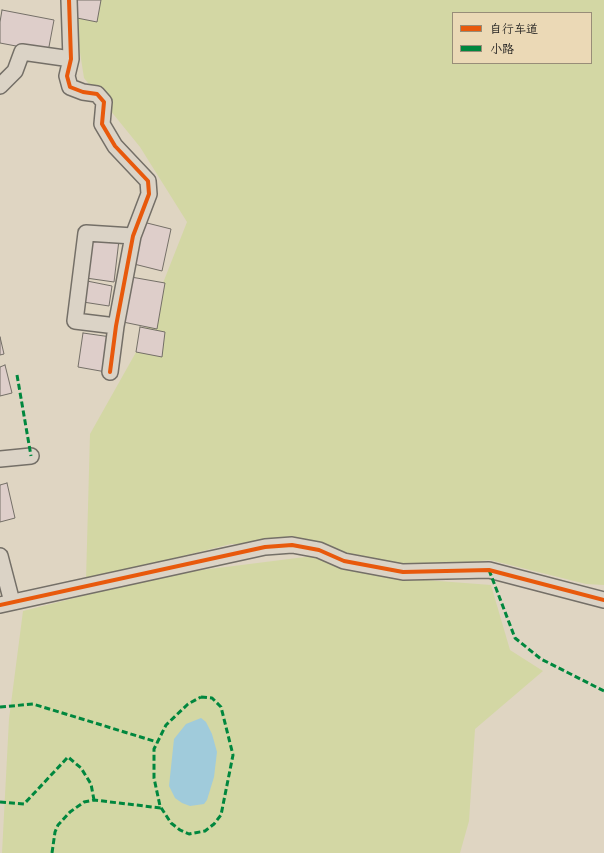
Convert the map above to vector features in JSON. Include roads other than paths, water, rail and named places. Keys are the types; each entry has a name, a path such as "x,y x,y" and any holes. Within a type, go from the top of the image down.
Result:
{"street":[{"path":"69,0 71,59 67,76 70,87 83,92 97,94 104,102 102,124 115,146 148,181 149,194 133,236 116,326 110,372"},
{"path":"0,86 15,71 22,52 71,59"},
{"path":"116,326 75,321 86,233 133,236"},
{"path":"0,459 31,456"},
{"path":"0,556 6,604 265,547 292,545 319,550 344,561 403,572 489,570 604,600"}],"water":[{"path":"201,718 206,722 212,734 217,752 214,777 207,800 204,804 190,806 175,798 169,786 174,739 186,724"}]}
